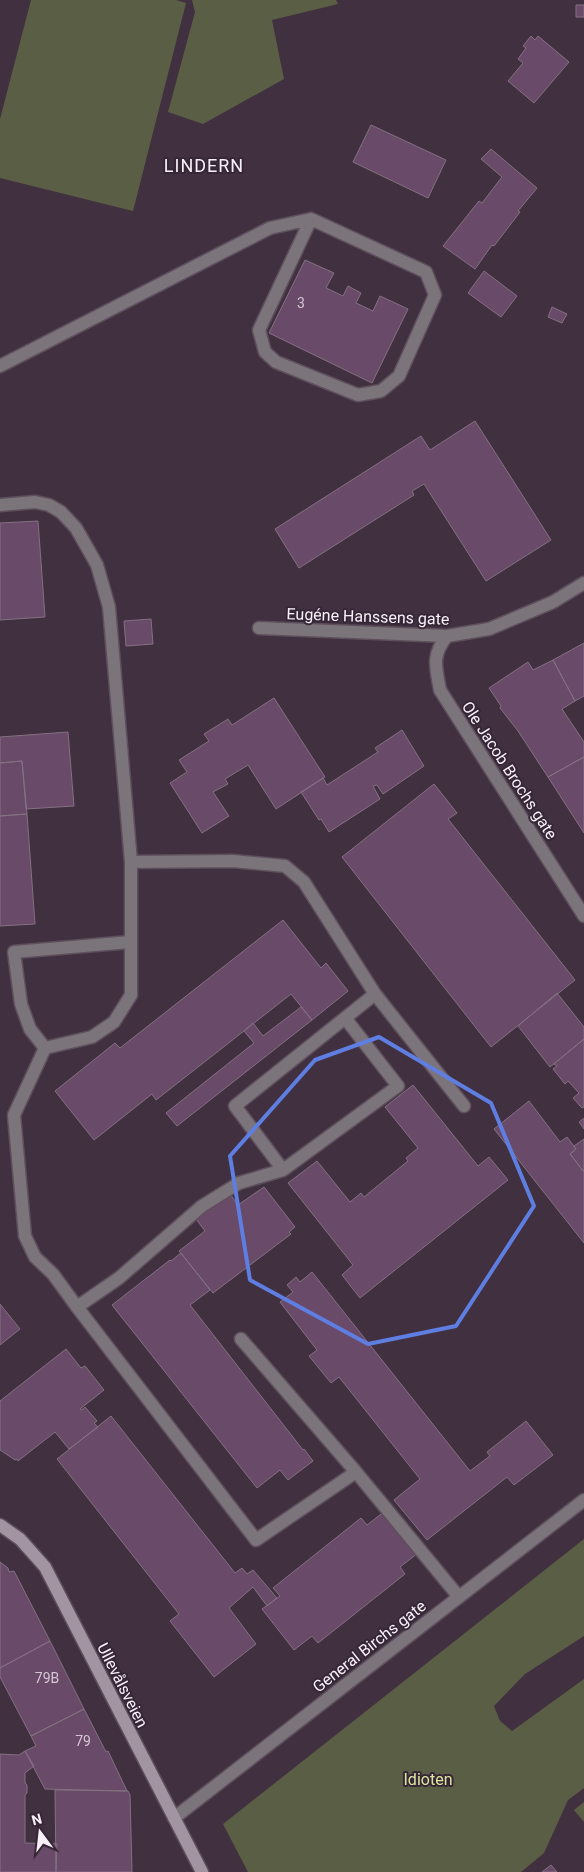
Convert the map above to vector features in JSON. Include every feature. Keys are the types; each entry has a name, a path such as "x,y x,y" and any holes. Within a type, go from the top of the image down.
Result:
{"street":[{"path":"0,366 270,228 310,219 426,272 435,295 399,376 381,391 358,395 276,362 265,352 259,330 310,219"},
{"path":"0,505 35,502 49,505 61,512 76,528 97,565 109,607 131,862 131,995 114,1022 92,1037 44,1048"},
{"name":"Eugéne Hanssens gate","path":"259,628 447,636 489,629 553,602 584,583"},
{"name":"Ole Jacob Brochs gate","path":"447,636 438,647 435,662 440,690 584,916"},
{"path":"131,862 232,861 285,866 304,882 375,994 464,1106"},
{"path":"44,1048 30,1028 21,1004 14,952 130,942"},
{"path":"283,1170 235,1106 375,994"},
{"path":"77,1307 119,1278 202,1206 239,1183 283,1170 398,1086 345,1018"},
{"path":"44,1048 14,1115 25,1236 36,1257 53,1274 256,1540 356,1472"},
{"path":"241,1339 356,1472 459,1597"},
{"name":"General Birchs gate","path":"174,1818 584,1500"},
{"name":"Ullevålsveien","path":"0,1525 20,1539 45,1567 202,1872"}],"highlighted area":[{"path":"379,1037 491,1103 534,1206 456,1326 368,1344 250,1280 230,1156 315,1060"}],"green space":[{"path":"31,0 176,0 186,3 133,211 0,178 0,119"},
{"path":"192,0 336,0 338,4 272,20 284,79 203,124 168,112 195,12"},
{"name":"Idioten","path":"584,1539 584,1636 525,1674 494,1706 500,1721 512,1731 584,1679 584,1788 568,1800 544,1853 521,1872 248,1872 223,1824"},
{"path":"584,1802 584,1822 574,1810"}],"building":[{"path":"576,5 584,5 584,17 576,17"},
{"path":"531,36 535,40 538,36 569,62 534,103 508,81 523,63 518,59 526,48 523,46"},
{"path":"371,125 446,160 428,198 353,162"},
{"path":"491,149 537,188 475,269 443,246 479,201 482,203 502,177 481,159"},
{"path":"305,260 334,273 326,288 343,296 348,286 361,293 356,303 373,311 380,296 408,309 372,383 269,333"},
{"path":"484,271 517,296 501,317 468,293"},
{"path":"552,307 567,314 562,323 548,317"},
{"path":"475,421 551,540 486,581 424,484 412,491 414,495 299,568 275,529 421,436 430,450"},
{"path":"38,521 45,617 0,620 0,523"},
{"path":"151,619 153,644 126,646 124,621"},
{"path":"584,643 584,696 575,701 553,660"},
{"path":"553,660 575,701 562,709 584,742 584,757 548,777 518,731 500,708 501,706 489,688 528,662 533,670"},
{"path":"274,698 325,777 276,809 248,765 225,779 228,784 213,792 229,816 202,833 170,783 187,772 179,760 209,741 204,734 228,719 232,725"},
{"path":"402,730 424,766 383,794 377,785 373,786 380,799 329,832 301,792 323,778 327,785 378,752 375,748"},
{"path":"68,732 74,806 26,809 22,761 0,763 0,737"},
{"path":"584,757 584,833 548,777"},
{"path":"22,761 27,814 0,816 0,763"},
{"path":"434,784 457,813 448,819 575,980 491,1047 342,857"},
{"path":"27,814 35,924 0,926 0,816"},
{"path":"283,920 321,968 326,963 348,991 312,1020 291,994 156,1100 152,1094 94,1140 55,1091 115,1043 120,1048"},
{"path":"557,993 584,1027 584,1039 550,1067 518,1026"},
{"path":"301,1007 312,1020 177,1126 166,1113 254,1043 244,1031 253,1023 263,1036"},
{"path":"584,1039 584,1107 582,1108 573,1098 579,1093 568,1081 565,1084 553,1069 557,1066 554,1064"},
{"path":"413,1085 478,1166 489,1157 508,1180 360,1298 342,1275 353,1265 288,1183 317,1161 350,1202 361,1193 364,1197 408,1161 406,1158 418,1148 385,1107"},
{"path":"529,1101 560,1142 567,1137 576,1149 570,1154 584,1172 584,1243 494,1129"},
{"path":"584,1118 584,1129 579,1122"},
{"path":"584,1139 584,1172 570,1154 576,1149 574,1146"},
{"path":"264,1187 295,1227 289,1232 291,1234 213,1293 179,1251 205,1231 196,1219 230,1194 238,1205"},
{"path":"181,1253 210,1290 190,1305 313,1461 288,1480 280,1470 257,1488 112,1305"},
{"path":"312,1272 470,1471 490,1456 487,1452 526,1421 553,1455 514,1485 507,1477 427,1540 394,1500 420,1479 339,1377 331,1383 309,1356 317,1350 280,1302 293,1292 287,1285 296,1277 300,1282"},
{"path":"0,1304 20,1329 0,1345"},
{"path":"66,1349 81,1368 85,1366 104,1390 80,1409 82,1410 85,1407 97,1421 94,1423 98,1427 69,1449 55,1432 18,1461 17,1459 15,1460 0,1450 0,1401"},
{"path":"111,1416 235,1573 242,1568 247,1574 253,1570 277,1598 267,1606 253,1587 229,1608 256,1644 214,1677 170,1621 179,1614 57,1459"},
{"path":"385,1511 418,1553 400,1567 405,1574 318,1643 312,1636 294,1650 262,1609 280,1596 273,1588 361,1518 367,1525"},
{"path":"0,1562 8,1568 9,1572 14,1571 50,1641 0,1668"},
{"path":"50,1641 84,1709 31,1736 0,1677 0,1668"},
{"path":"84,1709 106,1752 108,1751 127,1791 45,1789 25,1751 36,1746 31,1736"},
{"path":"25,1751 34,1766 25,1773 27,1793 25,1795 25,1843 57,1844 56,1872 0,1872 0,1754 19,1755"},
{"path":"55,1790 128,1791 130,1795 132,1872 56,1872"},
{"path":"551,1865 557,1872 542,1872"}],"district":[{"name":"LINDERN","path":"204,166"}]}
